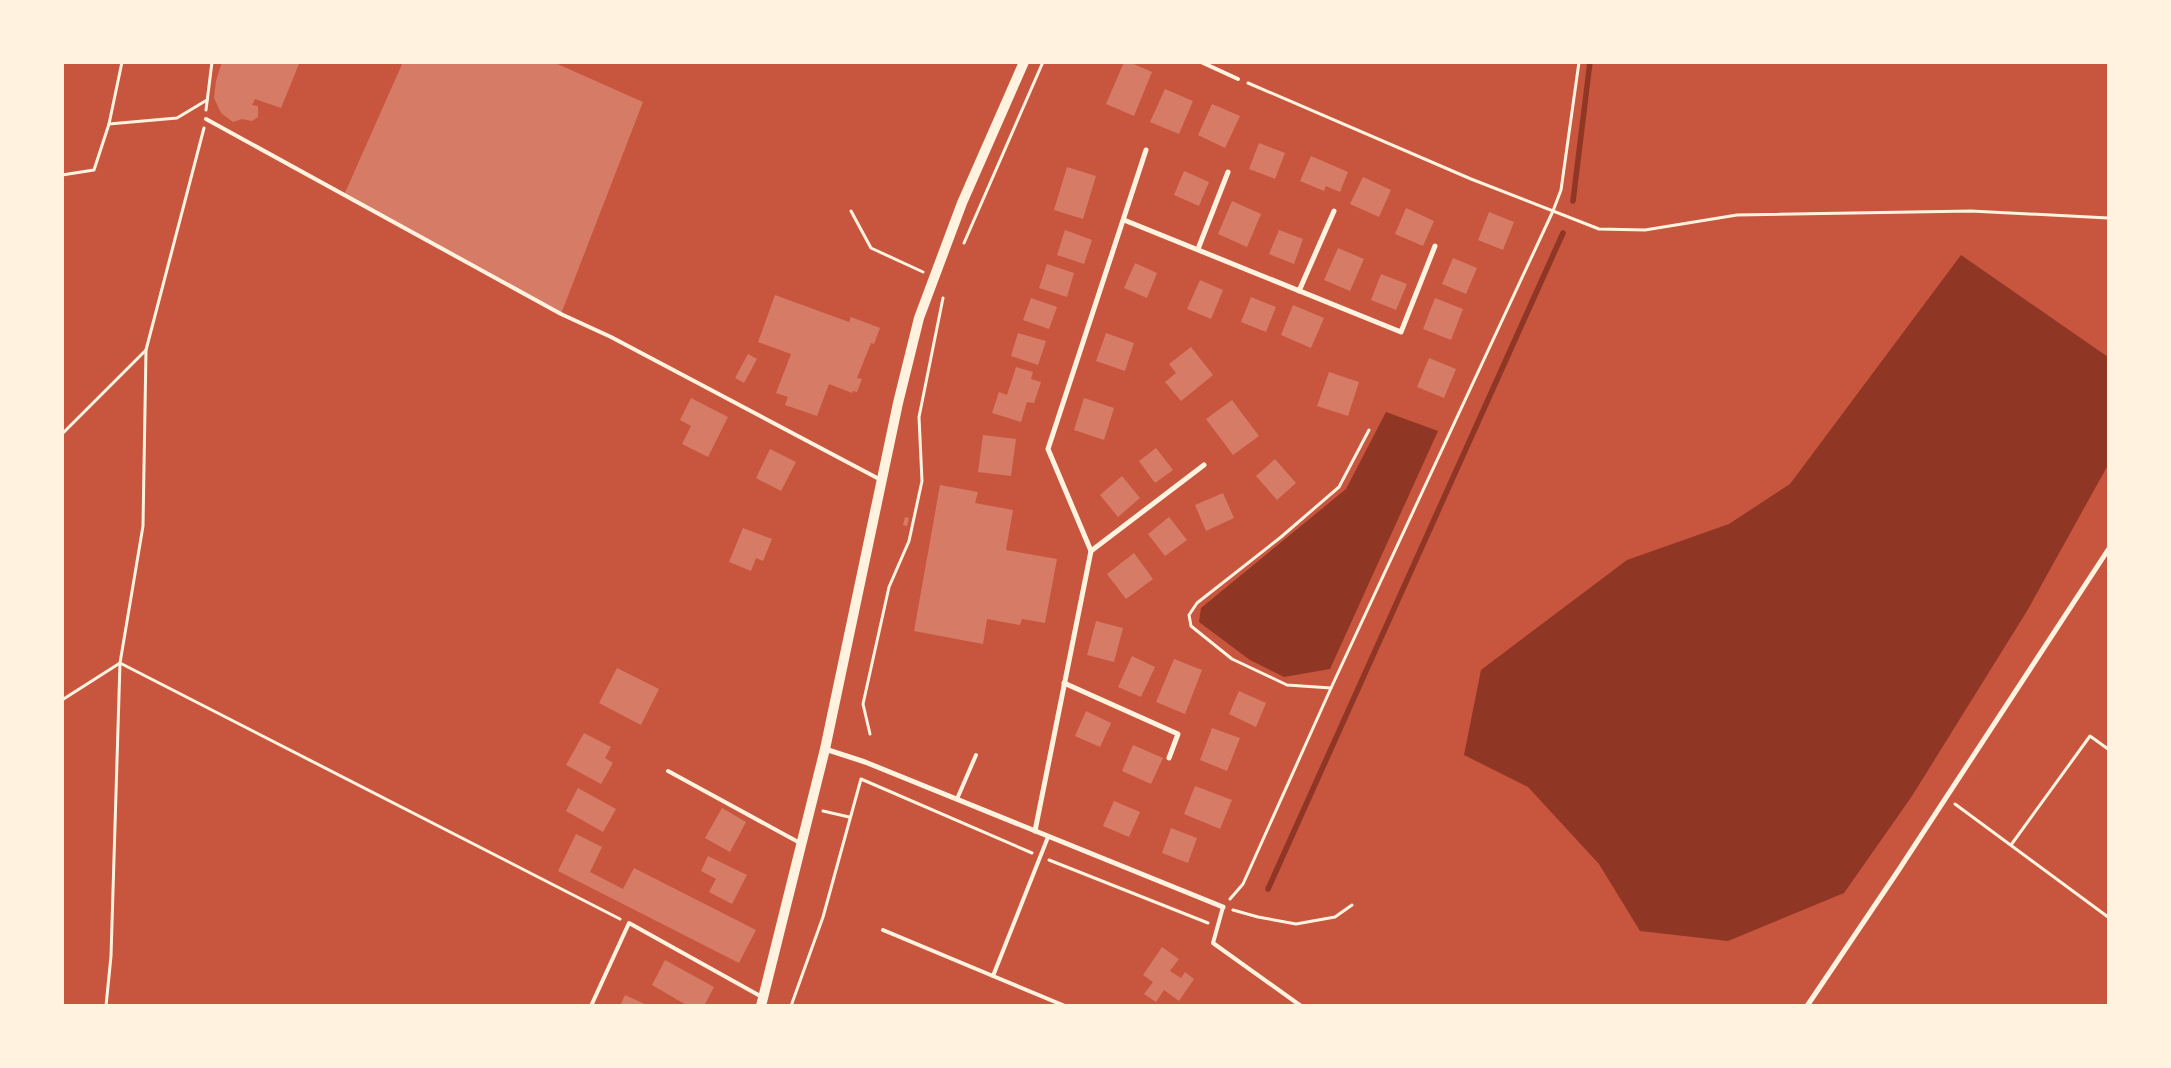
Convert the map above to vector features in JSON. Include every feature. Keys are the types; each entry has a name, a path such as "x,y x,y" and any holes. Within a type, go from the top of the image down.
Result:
{"main road":[{"path":"762,1002 825,749 883,482 898,403 919,318 933,276 962,203 1024,62"}],"street":[{"path":"1035,831 1091,552 1048,449 1146,150"},
{"path":"1198,249 1228,172"},
{"path":"1299,291 1334,211"},
{"path":"1124,220 1401,332 1435,246"},
{"path":"1091,552 1204,465"},
{"path":"1807,1006 2108,550"},
{"path":"1064,683 1178,734 1169,758"},
{"path":"825,749 865,762 1223,908"}],"lane":[{"path":"1201,62 1238,79"},
{"path":"206,119 561,314 611,337 883,482"},
{"path":"957,800 976,755"},
{"path":"668,771 802,844"},
{"path":"993,976 1048,837"},
{"path":"1223,908 1213,943 1301,1006"},
{"path":"592,1006 629,923 762,1002"},
{"path":"883,930 1065,1006"}],"path":[{"path":"62,175 94,170 109,124 122,62"},
{"path":"106,1006 111,956 120,663 143,526 146,350 206,119 212,62"},
{"path":"961,249 1043,62"},
{"path":"1352,905 1335,916 1296,924 1223,908 1243,884 1331,688 1553,211 1561,190 1579,62"},
{"path":"1238,79 1471,179 1598,229 1645,230 1737,215 1971,211 2108,218"},
{"path":"109,124 178,118 207,100"},
{"path":"851,211 871,248 933,276"},
{"path":"870,734 863,704 889,587 909,541 922,481 919,417 944,294"},
{"path":"62,434 146,350"},
{"path":"1331,688 1287,685 1232,659 1191,626 1189,615 1197,603 1281,537 1338,487 1369,430"},
{"path":"62,700 120,663"},
{"path":"120,663 629,923"},
{"path":"2011,845 2090,736 2108,749"},
{"path":"791,1006 822,917 861,778"},
{"path":"1946,798 2108,917"}],"shaded area":[{"path":"1961,255 2108,357 2108,465 2027,611 1912,796 1844,893 1728,941 1640,931 1599,864 1528,787 1464,755 1481,670 1627,560 1729,524 1790,484"},
{"path":"1386,412 1438,431 1330,669 1284,677 1250,660 1199,622 1201,608 1346,489"}],"building":[{"path":"222,62 294,62 299,64 281,108 255,99 252,105 258,106 258,117 252,121 242,119 233,122 221,113 214,98 216,81"},
{"path":"403,62 553,62 643,102 561,314 344,195"},
{"path":"1124,62 1129,62 1152,72 1134,116 1106,104"},
{"path":"1165,89 1193,101 1179,134 1150,122"},
{"path":"1212,104 1240,116 1225,148 1198,135"},
{"path":"1259,143 1285,153 1275,179 1249,169"},
{"path":"1311,156 1348,172 1340,192 1326,186 1324,191 1300,181"},
{"path":"1067,167 1096,176 1083,219 1054,210"},
{"path":"1184,171 1209,182 1199,206 1174,195"},
{"path":"1363,177 1391,190 1379,217 1350,204"},
{"path":"1232,201 1261,214 1247,247 1218,234"},
{"path":"1406,208 1434,221 1423,246 1395,234"},
{"path":"1489,212 1514,222 1503,250 1478,240"},
{"path":"1065,230 1092,240 1084,264 1057,255"},
{"path":"1279,230 1303,239 1294,264 1269,254"},
{"path":"1338,248 1364,259 1350,291 1324,280"},
{"path":"1453,258 1477,268 1466,294 1442,284"},
{"path":"1135,263 1157,273 1147,298 1124,288"},
{"path":"1047,264 1074,273 1067,297 1039,288"},
{"path":"1381,274 1407,284 1396,310 1371,300"},
{"path":"1200,280 1223,290 1211,319 1187,309"},
{"path":"775,295 849,322 851,317 880,328 874,344 871,343 857,378 862,379 857,392 853,391 852,393 829,384 817,416 785,405 788,397 776,393 791,354 758,342"},
{"path":"1251,297 1276,307 1266,332 1241,322"},
{"path":"1031,298 1057,307 1049,329 1023,320"},
{"path":"1435,298 1463,309 1451,340 1423,329"},
{"path":"1293,305 1324,318 1311,348 1281,335"},
{"path":"1018,333 1046,341 1038,365 1011,356"},
{"path":"1106,333 1134,343 1125,371 1096,361"},
{"path":"1191,347 1213,375 1181,401 1165,382 1176,373 1169,364"},
{"path":"748,354 757,359 744,383 735,378"},
{"path":"1429,358 1456,369 1444,398 1417,387"},
{"path":"1016,367 1033,372 1031,379 1041,382 1034,403 1027,402 1021,422 992,413 999,392 1007,395"},
{"path":"1329,372 1359,382 1348,416 1317,406"},
{"path":"691,398 728,417 708,457 682,444 691,426 680,420"},
{"path":"1084,398 1114,408 1104,440 1074,430"},
{"path":"1232,400 1259,436 1233,455 1206,419"},
{"path":"983,435 1016,439 1011,476 978,472"},
{"path":"1156,448 1173,470 1155,483 1139,461"},
{"path":"770,449 796,462 781,491 756,478"},
{"path":"1275,459 1296,483 1277,500 1256,476"},
{"path":"1122,476 1140,498 1118,517 1100,495"},
{"path":"940,485 978,492 975,503 1013,510 1006,550 1057,559 1045,623 1022,619 1020,625 987,619 983,644 914,631"},
{"path":"1223,493 1234,518 1206,531 1195,505"},
{"path":"905,517 909,518 907,526 903,525"},
{"path":"1169,517 1187,540 1165,556 1148,534"},
{"path":"743,528 772,539 763,561 756,558 751,571 729,562"},
{"path":"1134,553 1153,579 1126,599 1107,574"},
{"path":"1096,621 1123,628 1114,662 1087,655"},
{"path":"1132,656 1155,667 1141,697 1118,687"},
{"path":"1174,659 1202,670 1185,714 1156,702"},
{"path":"617,668 659,689 641,725 599,703"},
{"path":"1239,691 1266,703 1256,727 1229,714"},
{"path":"1086,711 1111,723 1100,747 1075,736"},
{"path":"1212,728 1240,738 1227,771 1200,760"},
{"path":"584,733 611,747 605,758 613,763 601,784 566,765"},
{"path":"1133,745 1163,758 1151,784 1122,771"},
{"path":"1195,786 1232,800 1220,829 1184,814"},
{"path":"578,788 616,809 603,832 566,811"},
{"path":"1114,801 1140,812 1129,837 1103,826"},
{"path":"722,808 746,822 730,852 705,838"},
{"path":"1171,828 1197,838 1188,863 1162,853"},
{"path":"576,834 602,847 590,872 623,889 634,868 756,930 739,963 558,871"},
{"path":"708,856 747,875 732,904 709,892 716,879 701,871"},
{"path":"1162,947 1179,959 1170,971 1181,978 1185,972 1194,979 1179,1001 1164,990 1156,1002 1144,994 1153,982 1143,975"},
{"path":"665,960 714,987 704,1006 688,1006 652,985"},
{"path":"625,995 649,1006 620,1006"}],"waterway":[{"path":"1573,201 1590,62"},
{"path":"1268,889 1563,233"}]}
